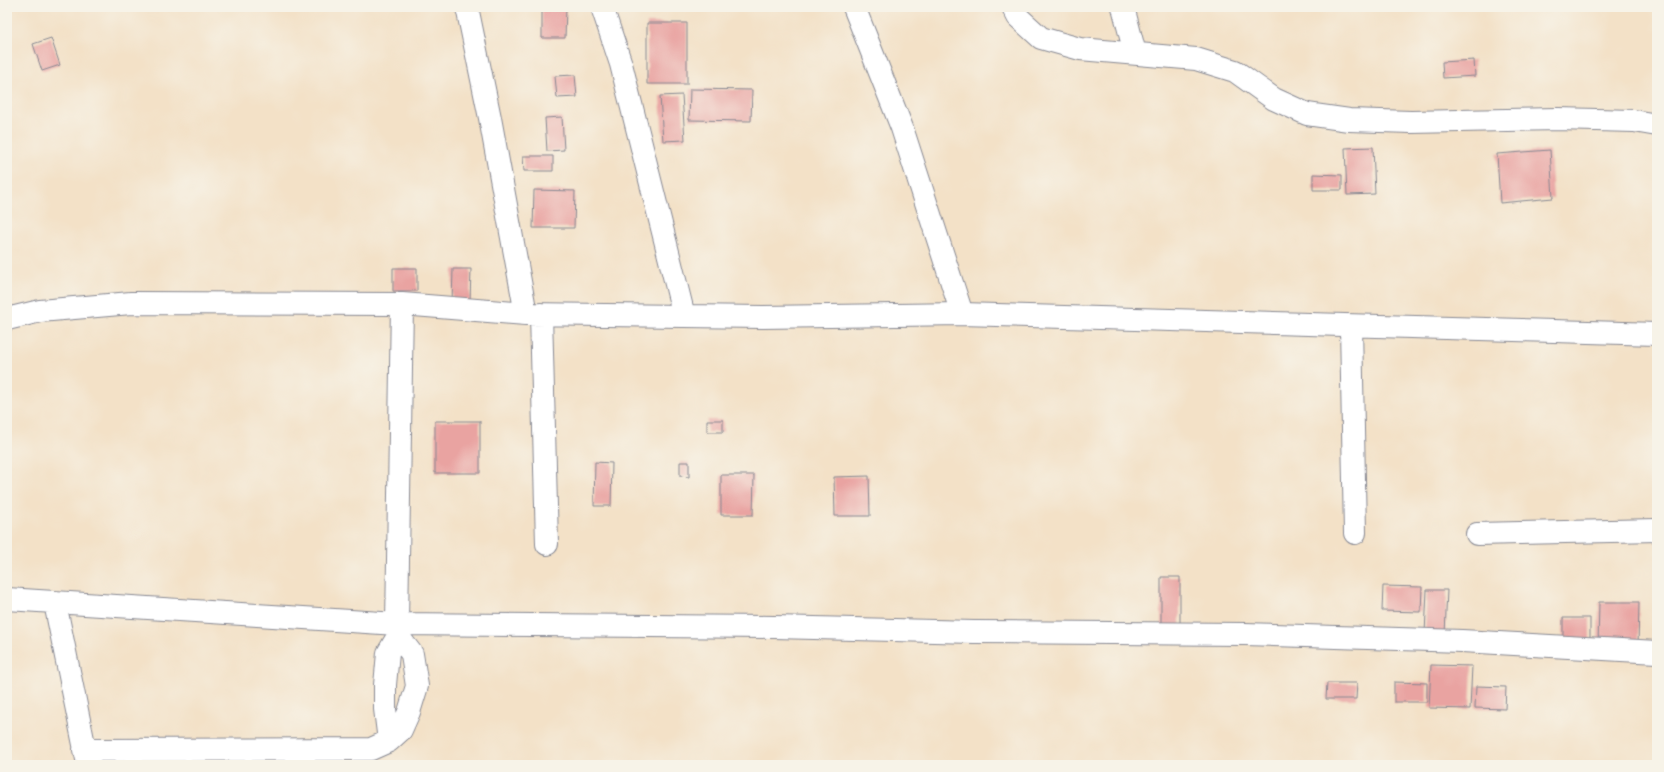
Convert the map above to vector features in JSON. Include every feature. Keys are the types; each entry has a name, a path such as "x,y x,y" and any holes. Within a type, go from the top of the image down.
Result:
{"street":[{"path":"467,7 534,314 546,544"},
{"path":"602,7 621,64 684,316"},
{"path":"854,7 902,128 962,314"},
{"path":"1013,7 1018,16 1041,38 1080,49 1196,59 1236,71 1274,99 1307,114 1349,120 1410,122 1558,119 1634,121 1657,125"},
{"path":"1123,7 1135,53"},
{"path":"7,319 40,311 131,303 402,304 534,314 763,317 962,314 1657,334"},
{"path":"389,741 385,709 385,684 388,653 398,630 402,304"},
{"path":"1351,326 1355,533"},
{"path":"1477,534 1657,530"},
{"path":"7,599 398,630 774,627 959,631 1245,634 1462,641 1657,652"},
{"path":"55,603 86,758 371,749 389,741 401,730 409,712 417,686 412,654 398,630"}],"building":[{"path":"542,7 566,7 565,38 542,38"},
{"path":"647,23 687,23 687,84 647,84"},
{"path":"51,38 60,65 42,71 33,44"},
{"path":"1474,60 1475,76 1443,78 1442,62"},
{"path":"575,75 577,97 557,98 555,76"},
{"path":"690,89 752,90 751,121 689,120"},
{"path":"682,95 685,140 663,141 660,96"},
{"path":"562,117 564,150 547,151 545,118"},
{"path":"1373,147 1375,194 1347,195 1345,148"},
{"path":"1550,150 1553,198 1500,203 1497,154"},
{"path":"523,156 553,156 553,171 524,171"},
{"path":"1313,174 1342,175 1342,190 1313,190"},
{"path":"534,190 575,191 574,228 533,228"},
{"path":"393,268 417,268 417,291 393,291"},
{"path":"453,269 471,269 470,302 452,302"},
{"path":"707,420 723,420 723,432 707,432"},
{"path":"435,421 480,421 480,473 435,473"},
{"path":"595,462 612,463 611,506 594,506"},
{"path":"680,462 689,462 689,477 680,476"},
{"path":"721,475 754,475 753,515 721,515"},
{"path":"869,476 870,516 835,516 834,477"},
{"path":"1161,577 1180,577 1180,628 1161,628"},
{"path":"1383,586 1422,587 1421,612 1382,611"},
{"path":"1427,590 1447,590 1445,634 1425,634"},
{"path":"1599,602 1639,602 1638,648 1598,647"},
{"path":"1563,618 1590,618 1590,642 1563,642"},
{"path":"1431,665 1472,666 1470,709 1429,708"},
{"path":"1394,682 1427,683 1427,702 1394,702"},
{"path":"1327,683 1357,683 1356,699 1326,699"},
{"path":"1476,686 1506,687 1505,709 1475,708"}]}
